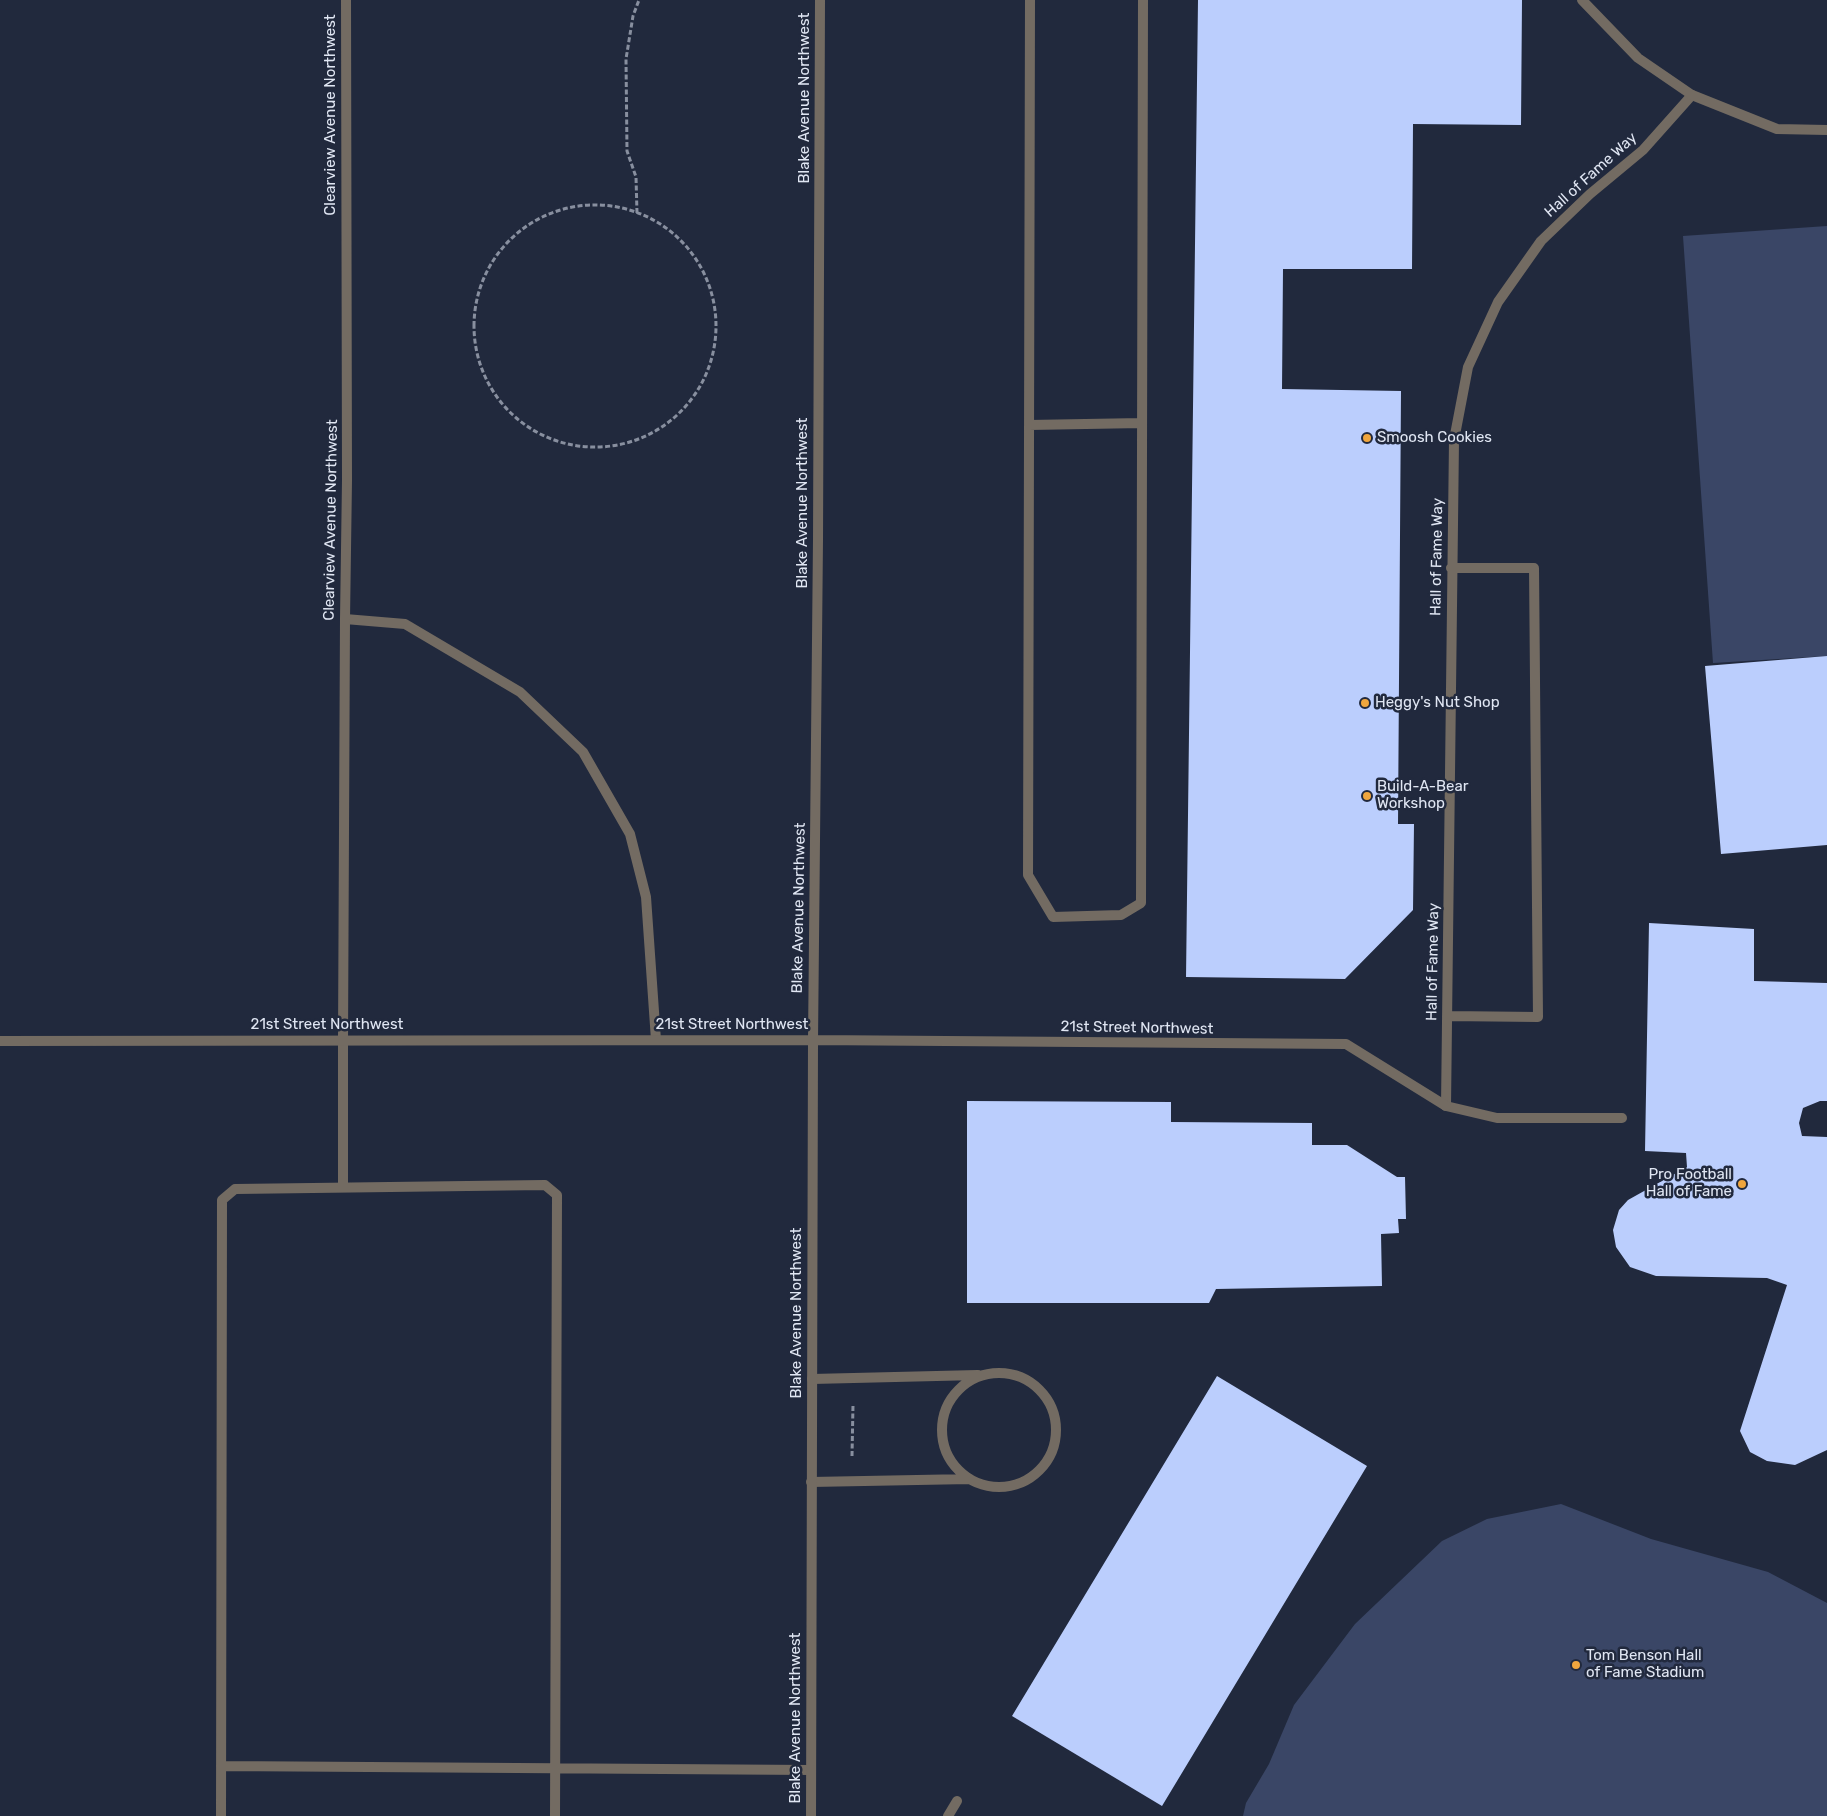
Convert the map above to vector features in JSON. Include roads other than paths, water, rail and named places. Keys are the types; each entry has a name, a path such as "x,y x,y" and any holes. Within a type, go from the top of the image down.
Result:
{"street":[{"name":"Clearview Avenue Northwest","path":"343,1187 347,480 346,0"},
{"name":"Blake Avenue Northwest","path":"810,1816 820,0"},
{"path":"1030,0 1028,875 1053,917 1121,916 1141,903 1143,0"},
{"path":"1582,0 1638,58 1692,95 1778,129 1827,130"},
{"name":"Hall of Fame Way","path":"1446,1106 1454,440 1468,367 1498,302 1541,242 1590,194 1643,150 1692,95"},
{"path":"1029,425 1142,423"},
{"path":"1447,1016 1538,1017 1534,568 1451,568"},
{"path":"345,619 405,624 520,692 583,752 630,834 646,896 656,1040"},
{"name":"21st Street Northwest","path":"0,1041 813,1040 1346,1044 1446,1106 1497,1118 1622,1118"},
{"path":"221,1816 222,1200 235,1188 545,1185 557,1195 556,1816"},
{"path":"811,1482 970,1480 989,1486 1009,1486 1027,1480 1043,1467 1053,1450 1057,1430 1054,1412 1046,1396 1033,1383 1017,1375 999,1372 981,1375 812,1379"},
{"path":"970,1480 955,1467 945,1450 941,1430 944,1412 952,1396 965,1383 981,1375"},
{"path":"221,1766 811,1770"},
{"path":"948,1816 957,1800"}],"place":[{"name":"Smoosh Cookies","path":"1367,438"},
{"name":"Heggy's Nut Shop","path":"1365,703"},
{"name":"Build-A-Bear Workshop","path":"1367,796"},
{"name":"Pro Football Hall of Fame","path":"1742,1184"},
{"name":"Tom Benson Hall of Fame Stadium","path":"1576,1665"}]}
